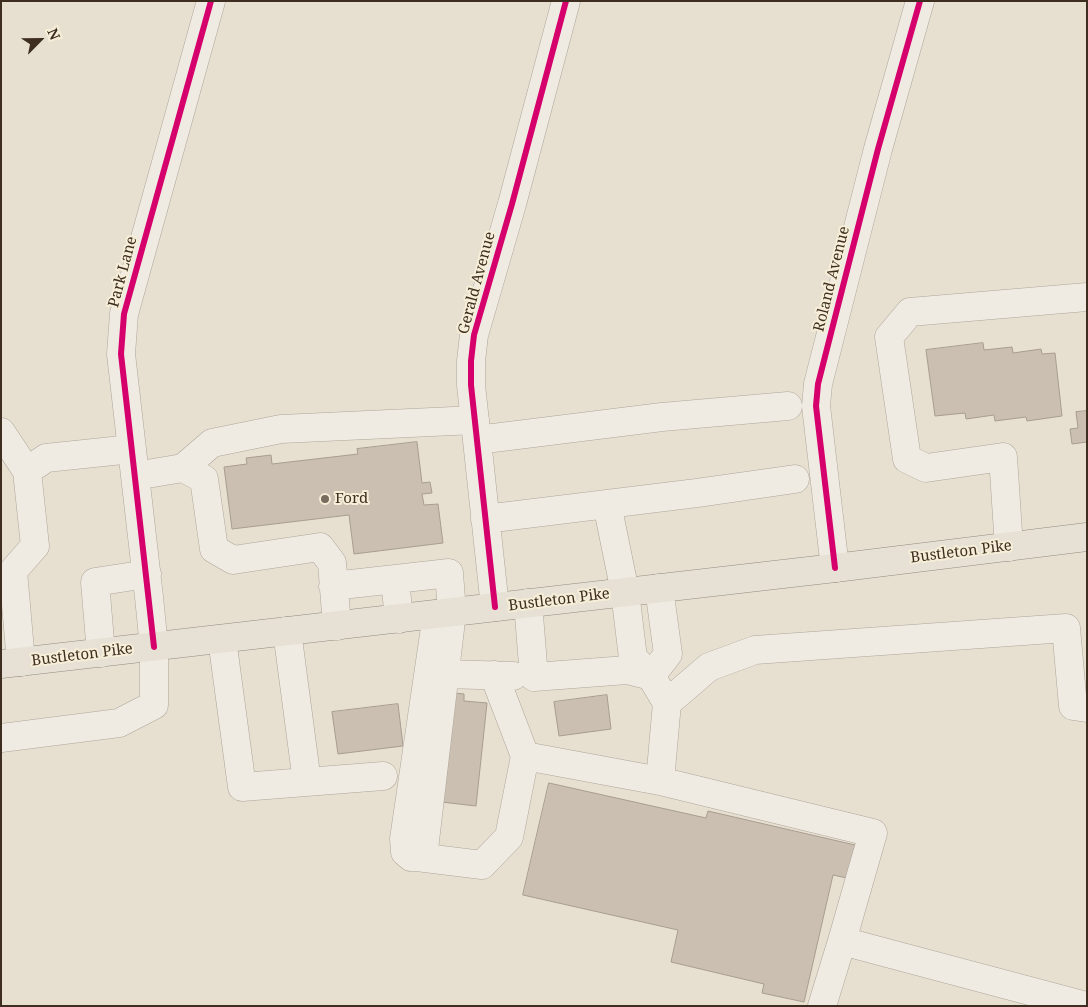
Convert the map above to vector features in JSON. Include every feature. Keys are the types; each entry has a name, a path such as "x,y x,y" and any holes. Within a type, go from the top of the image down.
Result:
{"main road":[{"name":"Bustleton Pike","path":"11,663 528,604 1087,537"}],"street":[{"name":"Park Lane","path":"1,738 119,723 154,705 154,647 121,354 124,314 211,1"},
{"name":"Gerald Avenue","path":"495,607 471,369 474,335 512,204 566,1"},
{"name":"Roland Avenue","path":"835,568 816,406 818,384 878,149 920,1"},
{"path":"1009,547 1003,457 926,468 907,459 889,337 910,312 1087,297"},
{"path":"135,476 183,468 212,443 281,429 476,430 788,406"},
{"path":"1,432 27,471 35,546 13,571 11,663"},
{"path":"27,471 46,458 132,449"},
{"path":"183,468 204,479 214,549 233,560 320,547 332,563 337,626"},
{"path":"485,519 795,479"},
{"path":"607,504 625,592 633,658 651,676 667,703 660,781"},
{"path":"333,586 449,573 437,673 404,839 405,852 411,857 482,865 510,838 525,756 494,676"},
{"path":"101,653 95,582 147,574"},
{"path":"395,579 398,618"},
{"path":"651,676 668,654 659,588"},
{"path":"528,604 534,677"},
{"path":"667,703 709,668 755,650 1066,628 1073,706 1087,708"},
{"path":"287,632 307,782"},
{"path":"222,639 242,786 383,776"},
{"path":"437,673 534,677 627,670 651,676"},
{"path":"525,756 660,781 873,833 822,1006"},
{"path":"842,941 1086,1006"}],"building":[{"path":"983,343 984,350 1012,347 1013,353 1041,349 1042,354 1055,353 1062,416 1027,421 1026,417 995,421 994,415 966,419 965,413 935,416 926,350"},
{"path":"1087,411 1087,442 1072,444 1070,429 1078,428 1076,412"},
{"name":"Ford","path":"417,442 422,483 430,482 432,493 422,494 424,505 438,504 443,543 354,554 349,515 232,529 224,467 247,464 246,458 271,455 272,464 358,454 357,449"},
{"path":"445,692 464,694 464,701 487,703 476,806 441,802"},
{"path":"607,695 611,729 559,736 554,702"},
{"path":"398,704 403,746 338,754 332,712"},
{"path":"549,783 706,818 708,811 855,845 847,878 833,875 804,1002 762,993 764,984 671,962 678,930 523,895"}],"cycle path":[{"path":"154,647 121,354 124,314 211,1"},
{"path":"495,607 471,385 474,335 512,204 566,1"},
{"path":"835,568 816,406 818,384 878,149 920,1"}],"place":[{"name":"Ford","path":"325,499"}]}
